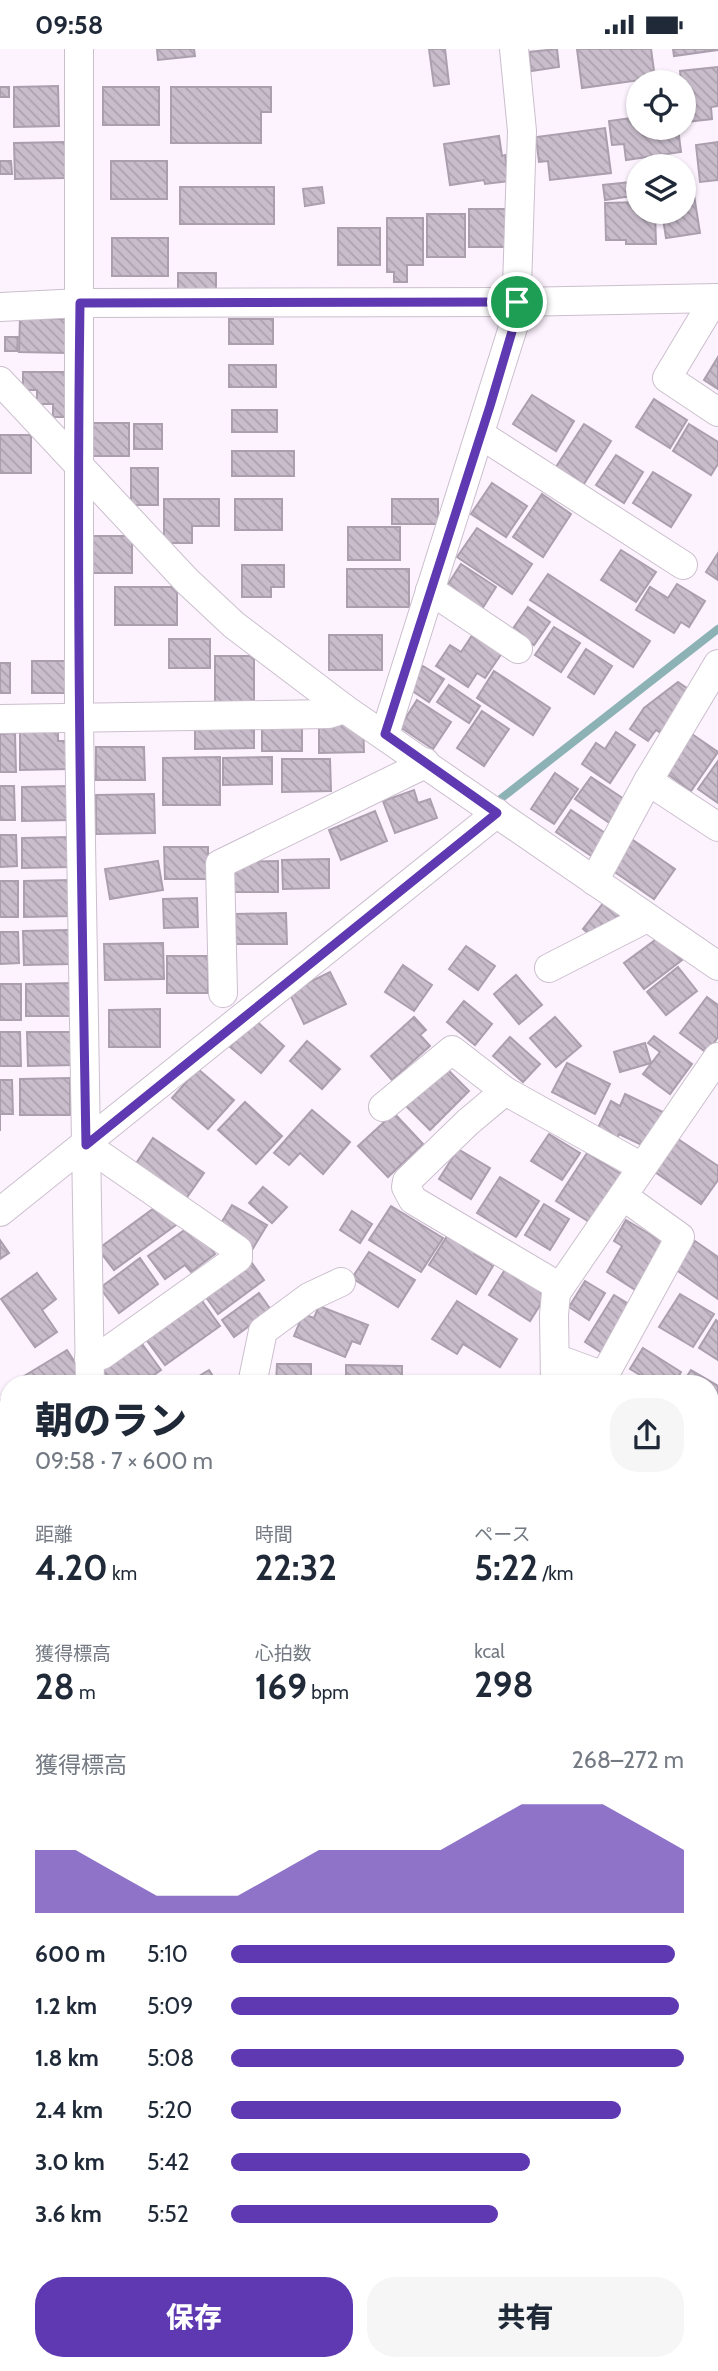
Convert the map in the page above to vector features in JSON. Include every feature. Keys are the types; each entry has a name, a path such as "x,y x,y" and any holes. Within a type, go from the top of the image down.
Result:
{"street":[{"path":"79,49 79,719 90,1371"},
{"path":"385,734 516,318 522,131 514,49"},
{"path":"0,307 80,303 517,302 716,298"},
{"path":"716,298 667,378 718,412"},
{"path":"0,381 187,581 234,625 345,709 385,734 718,966"},
{"path":"481,435 683,565"},
{"path":"430,590 519,649"},
{"path":"594,881 648,781 718,664"},
{"path":"0,719 329,714 345,709"},
{"path":"223,993 220,865 425,762"},
{"path":"648,781 718,827"},
{"path":"0,1212 497,813"},
{"path":"549,968 647,918"},
{"path":"383,1107 452,1050 505,1091 642,1167"},
{"path":"594,1375 555,1371 556,1293 718,1057"},
{"path":"505,1091 468,1122 407,1181 406,1187 413,1200 560,1287"},
{"path":"86,1145 238,1250 238,1258 102,1355 90,1371"},
{"path":"605,1375 680,1237 623,1196"},
{"path":"254,1375 263,1332 309,1297 341,1282"}],"building":[{"path":"157,49 194,49 195,56 158,60"},
{"path":"429,49 445,49 449,84 434,86"},
{"path":"557,49 559,67 531,71 529,52"},
{"path":"577,49 651,49 654,70 626,70 626,82 582,88"},
{"path":"673,49 718,49 718,50 674,56"},
{"path":"718,67 718,106 711,107 712,119 696,121 696,70 690,70"},
{"path":"58,86 59,126 14,127 14,87"},
{"path":"0,87 9,87 9,97 0,97"},
{"path":"103,87 159,87 159,125 103,125"},
{"path":"171,87 271,87 271,112 261,112 261,143 171,143"},
{"path":"626,119 626,140 680,140 681,152 626,154 626,160 624,144 612,145 609,121"},
{"path":"605,128 611,173 550,180 548,161 539,162 536,137"},
{"path":"499,136 509,181 485,184 484,180 450,185 444,144"},
{"path":"65,142 65,178 15,179 14,143"},
{"path":"718,142 718,180 700,182 696,145"},
{"path":"0,161 11,161 12,174 0,174"},
{"path":"111,161 167,161 167,199 111,199"},
{"path":"626,182 626,197 605,200 603,185"},
{"path":"180,187 274,187 274,224 180,224"},
{"path":"322,187 324,203 305,206 303,189"},
{"path":"626,202 626,224 655,224 656,244 626,244 626,240 606,240 605,203"},
{"path":"696,208 700,233 666,238 664,224 696,224"},
{"path":"469,209 507,209 507,247 469,247"},
{"path":"427,214 465,214 465,257 427,257"},
{"path":"387,218 423,218 423,265 407,265 407,282 394,282 394,272 387,272"},
{"path":"338,228 380,228 380,265 338,265"},
{"path":"112,238 168,238 168,276 112,276"},
{"path":"178,273 216,273 216,296 178,296"},
{"path":"20,318 68,319 68,353 19,352"},
{"path":"229,319 273,319 273,344 229,344"},
{"path":"5,337 18,337 17,351 5,351"},
{"path":"718,357 718,389 704,380"},
{"path":"229,365 276,365 276,387 229,387"},
{"path":"23,372 66,372 67,417 53,417 53,404 37,404 37,390 23,390"},
{"path":"532,395 574,421 556,451 513,424"},
{"path":"654,399 687,420 670,448 636,427"},
{"path":"232,410 277,410 277,432 232,432"},
{"path":"93,423 129,423 129,456 93,456"},
{"path":"134,424 162,424 162,449 134,449"},
{"path":"584,424 611,441 584,484 556,467"},
{"path":"689,424 718,442 718,464 711,475 673,451"},
{"path":"0,435 31,435 31,473 0,473"},
{"path":"232,451 294,451 294,476 232,476"},
{"path":"616,455 643,472 624,503 596,485"},
{"path":"131,468 158,468 158,505 131,505"},
{"path":"653,472 691,495 671,527 633,503"},
{"path":"492,483 527,506 506,537 471,514"},
{"path":"542,494 571,514 543,557 513,537"},
{"path":"164,499 219,499 219,526 192,526 192,543 164,543"},
{"path":"235,499 282,499 282,530 235,530"},
{"path":"392,499 438,499 438,524 392,524"},
{"path":"348,527 400,527 400,560 348,560"},
{"path":"477,528 532,564 512,594 457,557"},
{"path":"93,536 132,536 132,573 93,573"},
{"path":"621,550 656,572 636,602 601,580"},
{"path":"718,553 718,580 706,572"},
{"path":"461,564 496,587 480,612 445,589"},
{"path":"242,565 284,565 284,587 271,587 271,597 242,597"},
{"path":"347,569 409,569 409,607 347,607"},
{"path":"548,574 650,641 633,667 530,600"},
{"path":"677,584 705,601 689,627 681,622 674,633 636,610 650,587 668,598"},
{"path":"115,587 177,587 177,625 115,625"},
{"path":"528,607 550,622 534,645 512,630"},
{"path":"554,627 580,643 561,672 535,655"},
{"path":"475,631 504,650 485,678 477,673 468,687 436,666 450,645 461,652"},
{"path":"329,635 382,635 382,670 329,670"},
{"path":"169,639 210,639 210,668 169,668"},
{"path":"586,649 612,666 594,694 568,677"},
{"path":"215,656 254,656 254,704 215,704"},
{"path":"32,661 71,661 71,693 32,693"},
{"path":"0,663 10,663 10,693 0,693"},
{"path":"423,666 444,679 429,702 408,688"},
{"path":"494,671 550,708 533,735 477,698"},
{"path":"678,682 697,695 667,737 656,730 648,741 630,729 644,708"},
{"path":"449,685 480,706 469,723 437,702"},
{"path":"417,700 451,722 433,749 400,727"},
{"path":"482,711 509,729 484,766 457,748"},
{"path":"262,724 302,724 302,751 262,751"},
{"path":"319,725 363,725 364,752 319,753"},
{"path":"254,726 254,748 195,749 195,727"},
{"path":"58,729 58,741 70,741 70,769 20,770 20,730"},
{"path":"616,732 635,745 610,783 582,764 596,743 605,749"},
{"path":"689,732 718,752 691,791 662,770"},
{"path":"15,733 16,772 0,772 0,734"},
{"path":"96,747 144,747 145,780 96,780"},
{"path":"220,757 220,805 163,805 163,758"},
{"path":"272,757 272,784 223,785 223,758"},
{"path":"282,759 330,759 331,791 282,792"},
{"path":"718,761 718,803 698,789"},
{"path":"555,773 578,789 554,824 531,809"},
{"path":"591,777 627,801 611,824 575,799"},
{"path":"0,786 14,786 15,820 0,820"},
{"path":"71,786 71,820 22,821 22,787"},
{"path":"414,790 418,803 430,799 437,818 395,833 383,801"},
{"path":"154,794 155,833 96,834 96,795"},
{"path":"571,810 608,835 593,857 556,832"},
{"path":"375,811 387,841 341,860 329,830"},
{"path":"0,835 16,835 17,866 0,867"},
{"path":"70,837 71,867 22,868 22,838"},
{"path":"630,838 675,869 654,899 609,868"},
{"path":"164,847 208,847 208,879 165,879"},
{"path":"329,859 329,888 283,889 282,860"},
{"path":"158,861 163,890 110,899 105,869"},
{"path":"278,861 278,892 231,892 231,862"},
{"path":"71,880 72,916 24,917 24,881"},
{"path":"0,881 18,881 18,917 0,917"},
{"path":"608,897 623,909 608,929 602,924 592,937 583,929"},
{"path":"197,898 198,927 164,928 163,899"},
{"path":"286,913 287,944 236,944 235,914"},
{"path":"69,930 70,964 24,965 23,931"},
{"path":"0,932 18,932 19,963 0,964"},
{"path":"662,935 682,960 644,989 624,963"},
{"path":"163,943 164,979 105,980 104,944"},
{"path":"466,946 495,966 478,990 449,969"},
{"path":"167,956 208,956 208,993 167,993"},
{"path":"403,965 432,985 414,1011 385,992"},
{"path":"678,967 697,991 666,1015 647,992"},
{"path":"330,972 346,1004 304,1024 289,992"},
{"path":"516,975 542,1005 519,1024 494,994"},
{"path":"73,983 74,1016 26,1016 26,984"},
{"path":"0,984 21,984 21,1020 0,1020"},
{"path":"707,997 718,1005 718,1037 707,1053 680,1033"},
{"path":"464,1001 492,1024 475,1045 447,1022"},
{"path":"160,1009 160,1047 109,1047 109,1010"},
{"path":"414,1017 426,1030 420,1035 430,1046 392,1080 371,1056"},
{"path":"555,1017 581,1046 556,1067 530,1038"},
{"path":"254,1019 284,1046 261,1073 230,1047"},
{"path":"0,1032 20,1032 21,1066 0,1066"},
{"path":"27,1032 75,1032 75,1065 28,1066"},
{"path":"654,1036 692,1064 670,1094 643,1074 660,1052 648,1043"},
{"path":"510,1037 540,1064 523,1082 493,1056"},
{"path":"307,1041 340,1069 322,1089 290,1061"},
{"path":"645,1043 651,1063 620,1072 614,1052"},
{"path":"567,1063 610,1084 595,1114 552,1092"},
{"path":"442,1064 469,1091 430,1130 403,1103"},
{"path":"198,1069 234,1100 208,1129 172,1098"},
{"path":"70,1078 70,1115 20,1115 20,1079"},
{"path":"0,1080 12,1080 13,1114 0,1114"},
{"path":"625,1094 667,1114 650,1149 619,1134 616,1142 596,1132 611,1101 620,1106"},
{"path":"245,1102 282,1136 256,1164 218,1130"},
{"path":"312,1110 350,1142 323,1174 300,1153 289,1165 274,1153"},
{"path":"394,1113 423,1144 388,1177 358,1146"},
{"path":"549,1134 580,1153 562,1180 531,1161"},
{"path":"153,1138 204,1173 185,1200 135,1165"},
{"path":"678,1139 718,1166 718,1180 701,1204 655,1172"},
{"path":"458,1149 490,1168 471,1199 439,1179"},
{"path":"587,1153 621,1174 591,1223 556,1201"},
{"path":"500,1177 539,1201 516,1237 477,1213"},
{"path":"263,1187 287,1207 272,1223 249,1203"},
{"path":"161,1203 176,1225 114,1270 98,1249"},
{"path":"544,1204 569,1219 550,1250 525,1235"},
{"path":"232,1205 267,1225 252,1250 217,1230"},
{"path":"391,1206 443,1238 421,1272 369,1240"},
{"path":"352,1211 372,1224 360,1243 340,1230"},
{"path":"626,1220 666,1244 637,1291 607,1272 622,1246 614,1241"},
{"path":"193,1224 215,1254 191,1272 185,1265 165,1279 148,1256"},
{"path":"449,1233 476,1250 474,1254 493,1266 476,1294 429,1265"},
{"path":"0,1240 9,1253 0,1259"},
{"path":"695,1241 718,1257 718,1299 675,1269"},
{"path":"369,1252 415,1280 398,1307 352,1278"},
{"path":"140,1258 158,1284 119,1313 100,1288"},
{"path":"249,1259 264,1280 218,1314 203,1293"},
{"path":"506,1268 547,1294 530,1321 489,1295"},
{"path":"37,1273 56,1299 42,1310 57,1332 35,1347 1,1299"},
{"path":"585,1281 605,1293 589,1320 569,1307"},
{"path":"259,1293 271,1310 234,1337 222,1320"},
{"path":"680,1294 714,1314 693,1347 659,1327"},
{"path":"614,1295 637,1309 602,1353 585,1342"},
{"path":"200,1298 220,1326 165,1365 145,1338"},
{"path":"457,1301 517,1339 500,1367 463,1344 457,1354 432,1339"},
{"path":"319,1306 368,1325 360,1344 352,1341 345,1357 294,1336 303,1314 314,1318"},
{"path":"716,1320 718,1322 718,1360 699,1348"},
{"path":"140,1341 161,1370 154,1375 106,1375 102,1369"},
{"path":"643,1348 681,1372 679,1375 640,1375 630,1369"},
{"path":"67,1350 78,1367 78,1375 26,1375"},
{"path":"277,1364 311,1364 311,1375 276,1375"},
{"path":"346,1365 402,1366 402,1375 346,1375"}],"waterway":[{"path":"494,804 718,629"}],"route":[{"path":"517,302 516,318 490,406 385,734 497,813 86,1145 79,719 80,303 517,302"}]}
